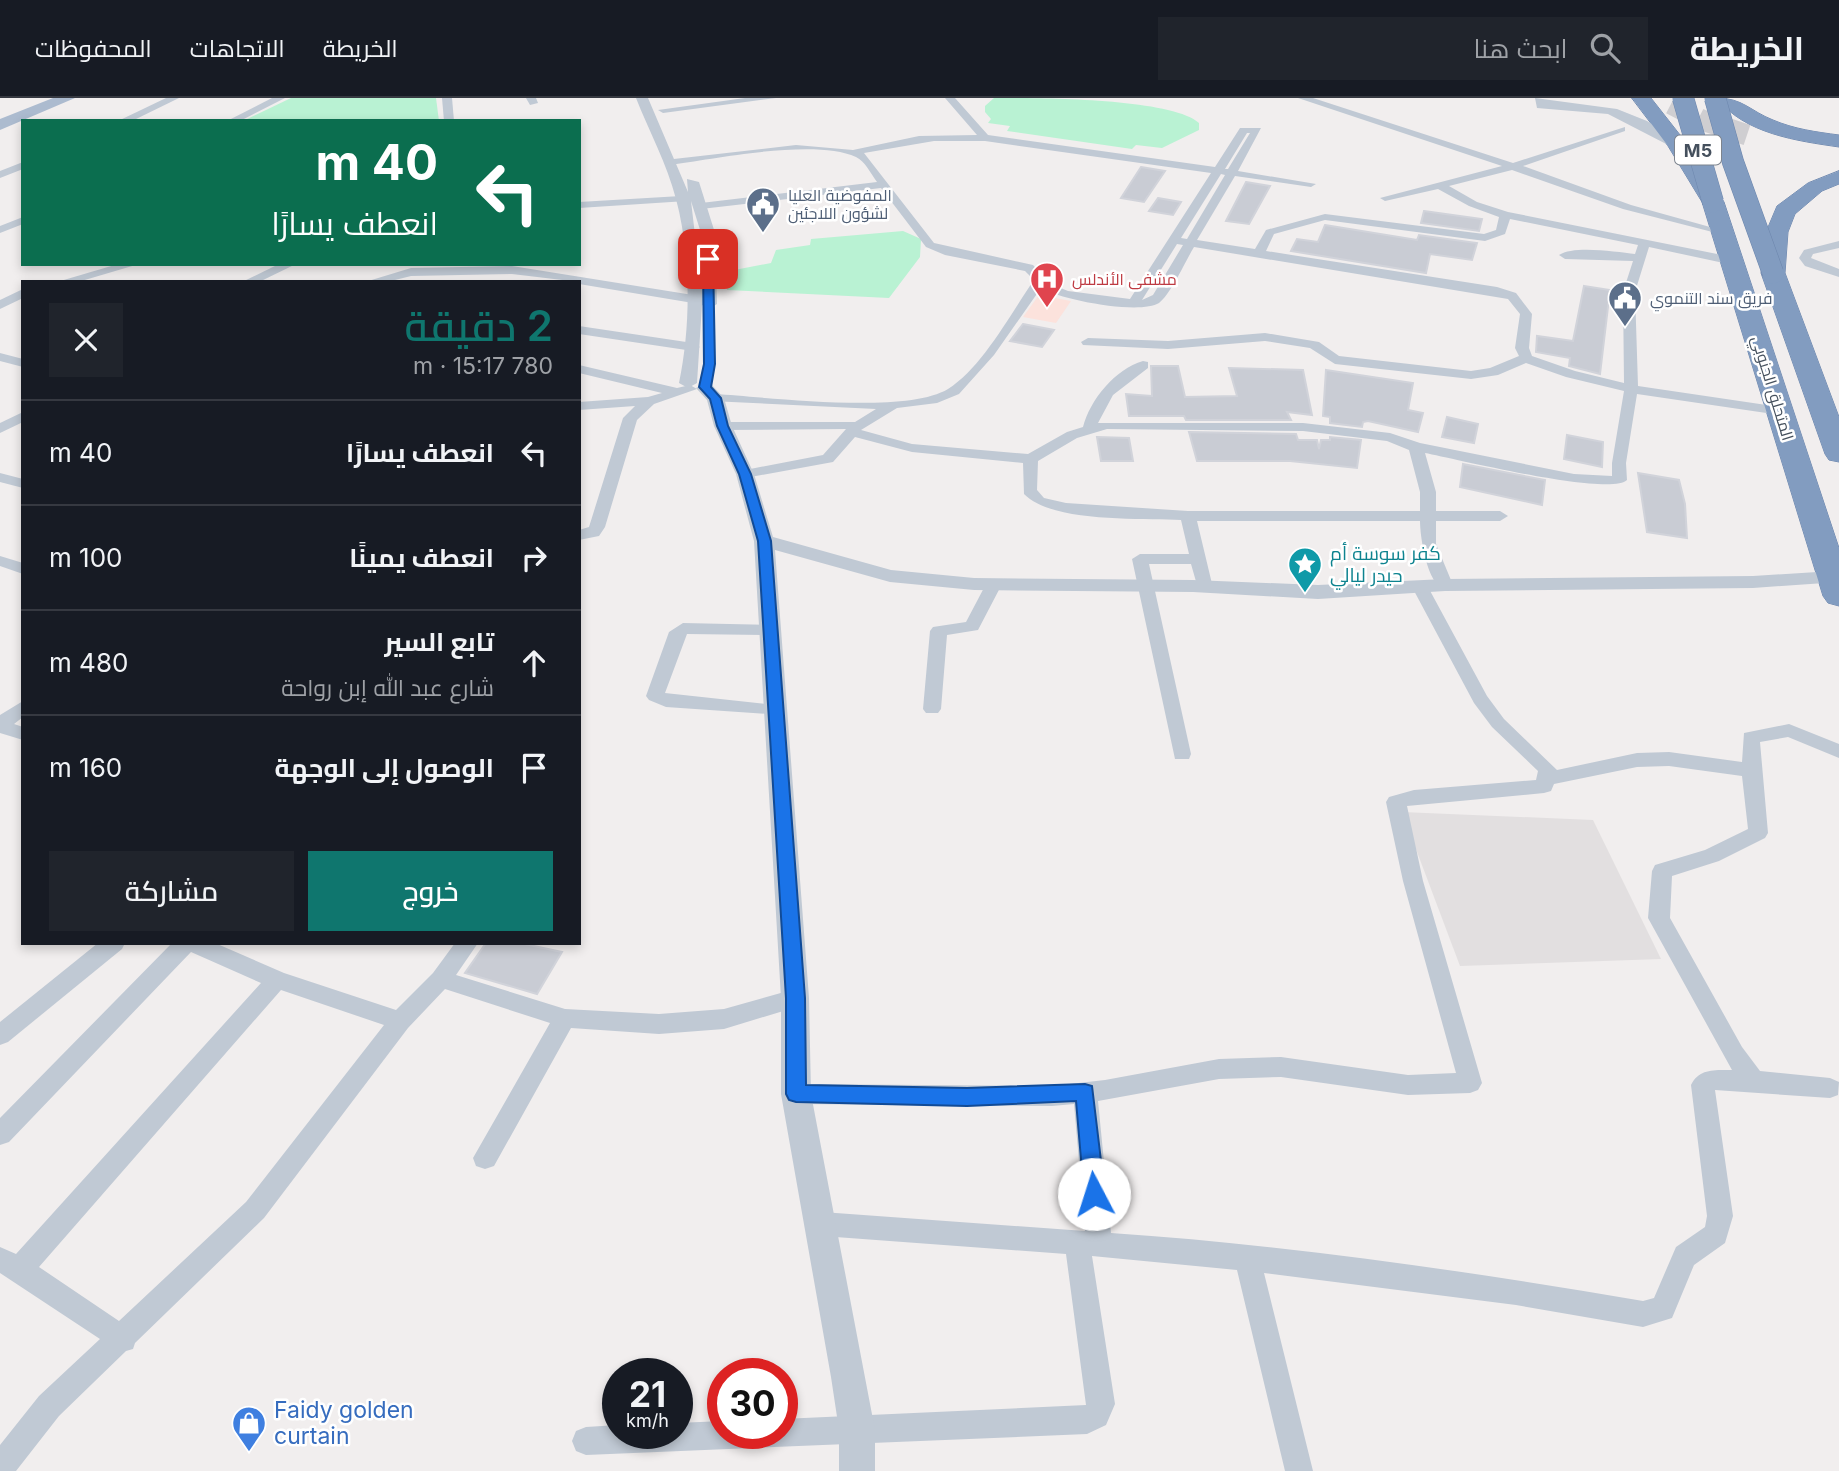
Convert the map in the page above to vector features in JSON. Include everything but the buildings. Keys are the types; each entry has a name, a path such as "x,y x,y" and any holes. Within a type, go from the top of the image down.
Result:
{"highway":[{"name":"المتحلق الجنوبي","path":"1715,98 1733,162 1839,454"},
{"path":"1726,98 1747,116 1764,124 1839,141"},
{"name":"المتحلق الجنوبي","path":"1672,100 1724,234 1836,587"},
{"path":"1634,101 1677,144 1713,202"},
{"path":"1747,135 1839,150"},
{"path":"1773,272 1777,232 1785,211 1808,192 1839,177"},
{"path":"1785,211 1839,191"}],"main road":[{"path":"0,116 46,98"},
{"path":"0,125 67,98"}],"street":[{"path":"127,119 174,98"},
{"path":"236,119 280,98"},
{"path":"447,98 449,119"},
{"path":"642,98 676,161 708,233 709,338"},
{"path":"676,161 660,104 771,98"},
{"path":"950,98 985,138"},
{"path":"1303,98 1468,150 1627,207 1724,234"},
{"path":"1544,100 1581,104 1624,114 1677,144"},
{"path":"1581,104 1634,101"},
{"path":"1385,198 1514,168 1573,149 1621,129"},
{"path":"856,152 863,156 930,245 945,251 1029,268 1035,271 1040,281 1055,291 1134,303 1155,299 1258,132 1256,130 1244,130 1134,303"},
{"path":"676,161 775,150 824,149 856,152 903,139 936,136 985,138 1311,184"},
{"path":"4,178 21,166"},
{"path":"581,208 884,184"},
{"path":"1440,185 1474,204 1505,215 1642,251"},
{"path":"694,201 693,347 698,386 723,426 745,474 764,541 796,998 796,1094 822,1224 857,1430 857,1471"},
{"path":"1258,254 1270,232 1317,217 1485,239 1501,232 1505,215"},
{"path":"0,230 21,221"},
{"path":"1172,240 1512,296 1526,314 1522,348 1525,358"},
{"path":"1838,272 1809,263 1805,258 1808,252 1839,244"},
{"path":"1565,256 1674,246 1733,261"},
{"path":"723,426 836,424 912,448 1031,460 1072,435 1106,425 1303,427 1390,437 1416,447 1574,478 1600,482 1620,480 1619,463 1632,389 1629,292 1642,251"},
{"path":"70,280 125,266"},
{"path":"253,280 285,266"},
{"path":"379,280 411,272 453,267 557,270 693,299"},
{"path":"439,280 453,267"},
{"path":"499,280 512,270"},
{"path":"581,369 698,386 893,405 926,401 953,392 993,347 1040,281"},
{"path":"0,304 21,294"},
{"path":"581,330 693,347"},
{"path":"1088,342 1168,345 1265,337 1314,345 1335,360 1471,375 1493,372 1525,358 1632,389 1780,411"},
{"path":"0,358 21,363"},
{"path":"1089,430 1091,414 1128,373 1143,365"},
{"path":"581,413 643,406 698,386"},
{"path":"581,405 643,406"},
{"path":"745,474 828,459 854,429 893,405"},
{"path":"581,536 593,533 597,527 630,418 643,406"},
{"path":"0,429 21,417"},
{"path":"1416,447 1428,492 1429,544 1445,585"},
{"path":"1031,460 1029,491 1039,501 1065,508 1188,516 1500,516"},
{"path":"0,477 21,483"},
{"path":"1188,516 1205,588"},
{"path":"764,541 890,576 994,584 1318,592 1445,585 1753,582 1836,587"},
{"path":"1182,754 1140,559 1198,559"},
{"path":"0,561 21,568"},
{"path":"932,709 939,631 972,626 994,584"},
{"path":"796,1094 967,1097 1085,1092 1219,1069 1281,1067 1408,1085 1470,1083 1413,881 1396,802 1414,797 1544,786 1548,769 1498,723 1480,699 1420,587"},
{"path":"771,631 683,628 678,632 655,696 666,701 776,711"},
{"path":"21,708 0,725 21,733"},
{"path":"1753,1081 1734,1054 1659,918 1662,871 1712,856 1758,833 1751,770 1751,738 1789,730 1839,751"},
{"path":"1546,779 1637,760 1669,759 1751,770"},
{"path":"0,1035 112,945"},
{"path":"0,1133 184,945"},
{"path":"198,945 277,980 400,1021"},
{"path":"0,1468 49,1406 123,1339 255,1210 400,1021 441,979 466,945"},
{"path":"441,979 565,1018 659,1024 711,1020 796,998"},
{"path":"123,1339 10,1265 277,980"},
{"path":"485,1158 565,1018"},
{"path":"822,1224 1247,1259 1516,1292 1643,1314 1663,1309 1685,1256 1716,1234 1720,1216 1703,1085 1710,1080 1753,1081 1830,1088"},
{"path":"798,1432 1087,1420 1096,1415 1101,1404 1088,1244 1085,1092"},
{"path":"1247,1259 1299,1471"},
{"path":"586,1441 707,1436"}],"shaded area":[{"name":"مشفى الأندلس","path":"1039,295 1071,301 1056,323 1023,317"},
{"path":"1402,812 1593,820 1661,959 1460,966"}],"green space":[{"path":"291,98 436,98 439,119 247,119"},
{"path":"994,98 1071,99 1133,104 1184,115 1199,123 1199,130 1162,148 1136,145 1132,149 1007,131 1010,126 988,123 991,119 985,112 985,106"},
{"path":"903,231 921,239 920,257 889,298 727,290 724,272 771,263 776,250 810,245 811,239"}],"tunnel":[{"path":"1671,104 1702,120 1747,135"}],"place":[{"name":"المفوضية العليا لشؤون اللاجئين","path":"763,234"},
{"name":"مشفى الأندلس","path":"1047,309"},
{"name":"فريق سند التنموي","path":"1625,328"},
{"name":"كفر سوسة أم حيدر ليالي","path":"1305,594"},
{"name":"Faidy golden curtain","path":"249,1453"}],"route":[{"path":"708,259 709,364 705,387 715,398 723,426 745,474 764,541 796,998 796,1094 967,1097 1052,1096 1085,1092 1094,1194"}]}
